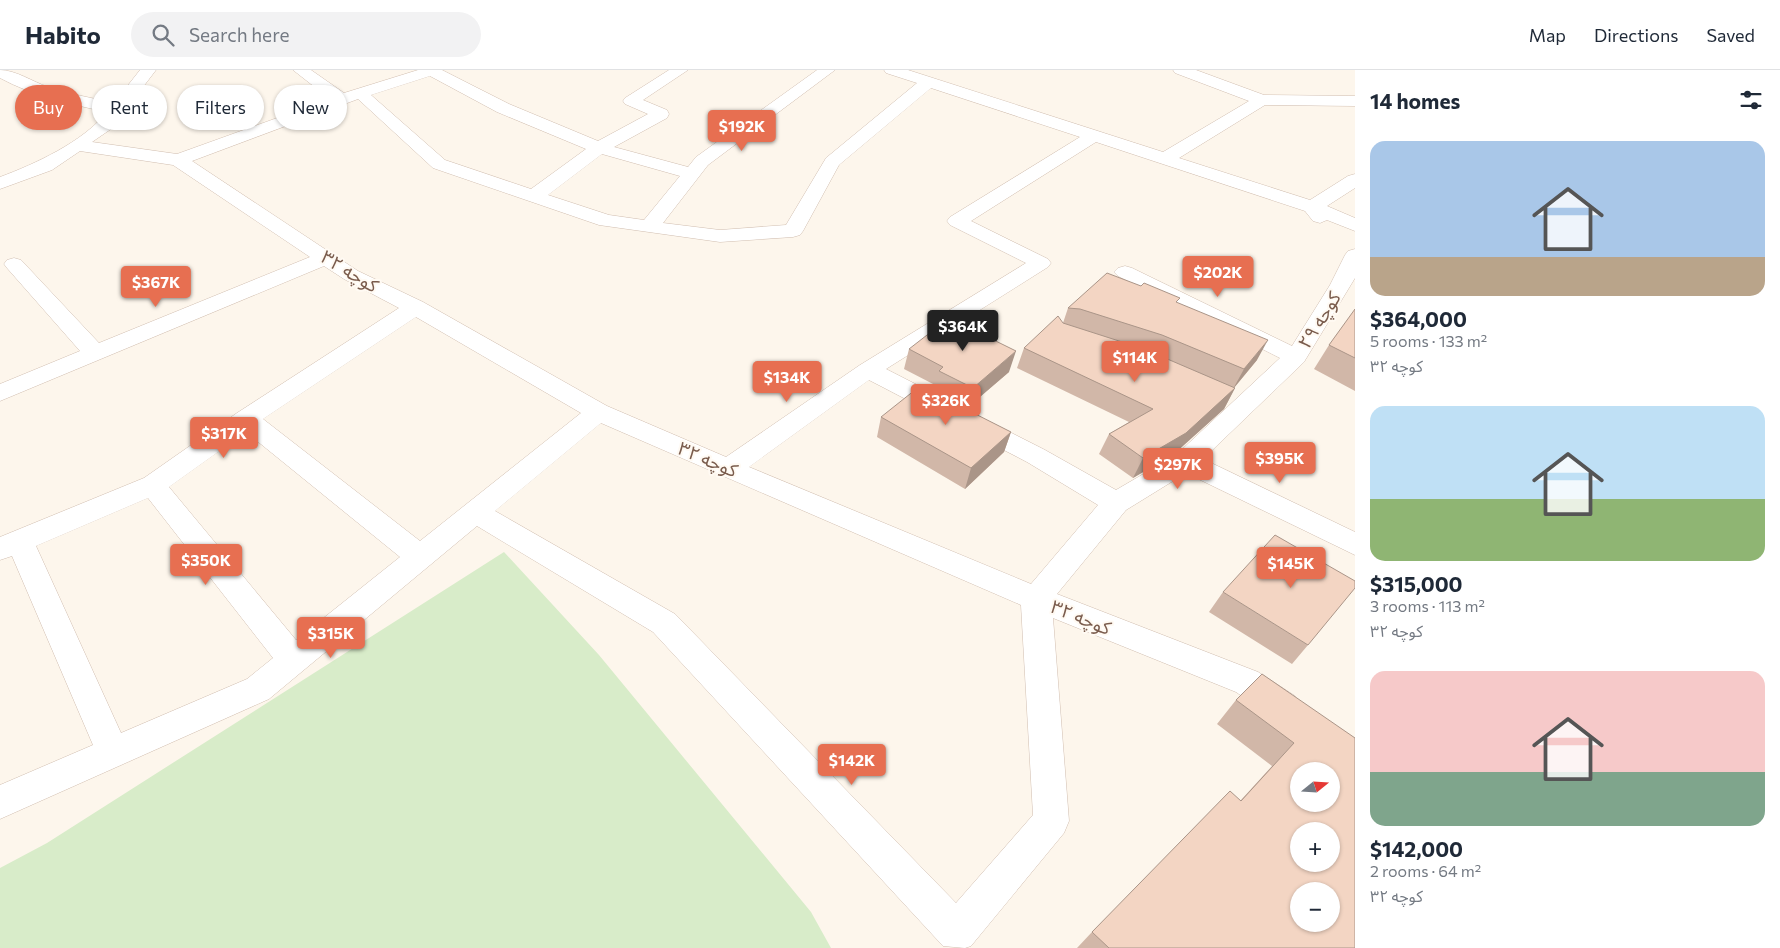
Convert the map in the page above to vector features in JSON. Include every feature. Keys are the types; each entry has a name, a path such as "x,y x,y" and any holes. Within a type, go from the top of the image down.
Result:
{"street":[{"path":"136,85 148,70"},
{"path":"301,70 322,85"},
{"path":"347,98 432,70 503,108 599,148 692,174"},
{"path":"534,196 599,148 661,114 631,101 678,70"},
{"path":"649,227 702,161 827,70"},
{"path":"892,70 1166,158 1312,207 1355,225"},
{"path":"1181,70 1262,100 1355,101"},
{"path":"0,72 26,85 57,96 92,103"},
{"path":"360,93 440,164 606,221 720,236 793,231 832,162 928,82"},
{"path":"1166,158 1262,100"},
{"path":"178,160 274,125"},
{"path":"0,182 46,166 98,130"},
{"path":"729,468 868,370 1041,263 957,221 1096,135"},
{"name":"کوچه ۳۲","path":"76,145 178,160 352,274 598,412 1036,599 1248,682 1305,721"},
{"path":"1312,207 1355,180"},
{"name":"کوچه ۲۹","path":"1036,599 1116,503 1186,461 1296,357 1341,286 1355,255 1312,207"},
{"path":"0,393 326,258"},
{"path":"5,261 96,354"},
{"path":"1124,272 1296,357"},
{"path":"112,753 10,545 153,485 246,420 415,308"},
{"path":"868,370 1036,456 1116,503"},
{"path":"1220,395 1245,406"},
{"path":"0,802 258,690 598,412"},
{"path":"246,420 420,557"},
{"path":"1186,461 1355,544"},
{"path":"153,485 293,660"},
{"path":"475,512 664,623 955,940 1051,821 1036,599"}],"green space":[{"path":"504,552 599,655 811,912 831,948 0,948 0,868 47,843"}],"building":[{"path":"1107,273 1141,286 1144,283 1180,298 1176,302 1268,340 1244,369 1162,335 1080,309 1068,308"},
{"path":"1355,309 1355,358 1329,345"},
{"path":"1058,316 1063,323 1144,349 1235,388 1186,433 1143,458 1109,434 1153,409 1024,348"},
{"path":"949,318 1016,351 973,388 939,371 943,367 909,349"},
{"path":"920,386 1011,432 971,468 881,417"},
{"path":"1275,535 1355,581 1355,588 1308,645 1223,592"},
{"path":"1262,674 1355,738 1355,948 1109,948 1092,932 1230,791 1241,801 1294,743 1236,700"}]}
